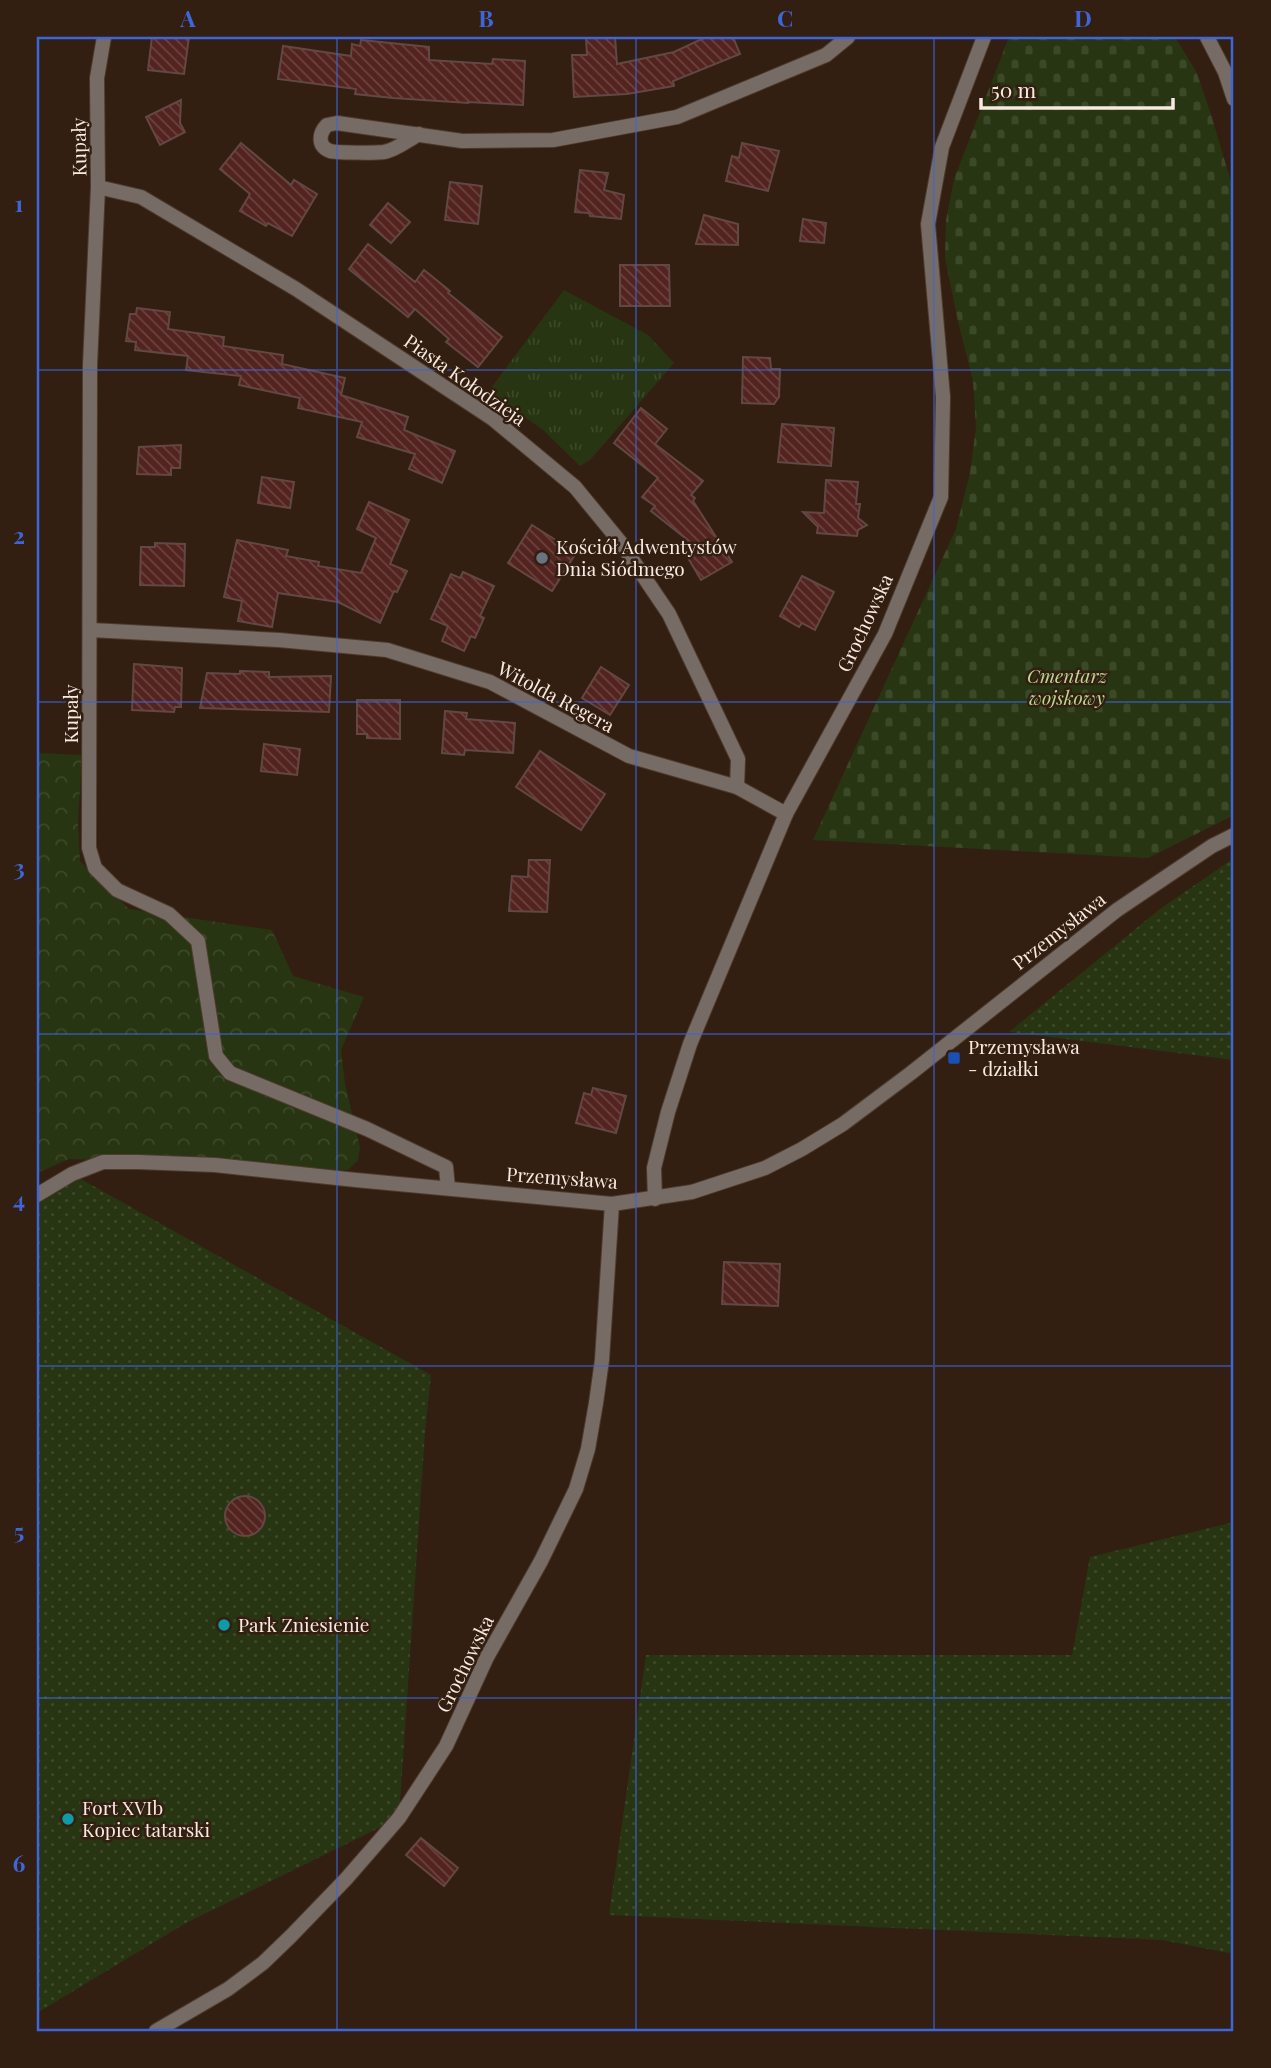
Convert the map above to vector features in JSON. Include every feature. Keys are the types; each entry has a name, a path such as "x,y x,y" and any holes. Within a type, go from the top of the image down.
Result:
{"street":[{"name":"Kupały","path":"104,37 97,78 99,187 90,365 89,848 95,868 117,890 169,914 198,941 216,1056 230,1073 368,1129 446,1167 448,1188"},
{"path":"419,134 386,152 332,152 323,147 320,138 320,132 327,125 337,122 419,134 462,141 553,139 677,117 826,55 848,37"},
{"name":"Grochowska","path":"655,1199 654,1168 668,1112 690,1044 786,814 885,634 941,497 943,397 928,224 942,147 984,37"},
{"path":"1207,37 1225,72 1234,99"},
{"name":"Piasta Kołodzieja","path":"99,187 141,197 296,289 493,419 575,486 621,542 669,614 738,759 737,787"},
{"name":"Witolda Regera","path":"91,630 279,640 387,650 490,682 629,756 737,787 786,814"},
{"name":"Przemysława","path":"37,1195 72,1174 103,1162 215,1165 356,1181 611,1204 692,1192 765,1168 843,1124 1116,910 1212,846 1234,835"},
{"name":"Grochowska","path":"156,2031 228,1989 263,1963 291,1936 346,1880 399,1818 446,1746 487,1657 541,1561 580,1476 588,1449 602,1360 611,1204"}],"green space":[{"name":"Cmentarz wojskowy","path":"1009,37 1175,37 1196,71 1234,192 1234,815 1148,858 813,840 956,529 970,473 976,427 973,381 945,258 946,220 954,179"},
{"path":"564,290 648,335 674,363 590,460 580,466 542,429 488,392"},
{"path":"37,753 82,755 78,823 80,861 129,909 272,930 293,976 364,997 341,1050 345,1084 360,1147 358,1160 348,1170 69,1159 37,1173"},
{"path":"1234,858 1234,1060 1009,1032 1160,909"},
{"name":"Park Zniesienie","path":"72,1174 431,1375 399,1818 186,1923 37,2013 37,1195"},
{"path":"1234,1522 1234,1954 1162,1940 609,1915 646,1655 1072,1655 1090,1557"}],"building":[{"path":"152,37 189,37 184,74 148,70"},
{"path":"586,37 615,37 617,64 674,52 706,37 733,37 740,54 673,81 674,86 627,94 574,97 572,55 587,55"},
{"path":"361,40 429,47 429,60 492,64 493,59 525,61 523,105 355,94 356,89 278,79 283,46 351,56 352,44 360,46"},
{"path":"181,100 180,123 185,132 160,145 146,117"},
{"path":"241,143 291,185 294,180 317,194 292,236 268,223 266,226 240,211 250,194 220,169"},
{"path":"742,143 779,151 768,191 726,181 732,156 739,158"},
{"path":"580,170 608,173 604,190 624,195 621,219 575,212"},
{"path":"450,182 482,186 478,224 445,220"},
{"path":"388,203 410,222 391,243 370,225"},
{"path":"704,215 738,224 738,245 696,244"},
{"path":"803,219 826,223 824,243 800,241"},
{"path":"368,244 415,282 424,270 502,337 478,367 446,342 449,339 415,309 408,317 349,269"},
{"path":"620,265 669,265 670,306 620,306"},
{"path":"137,308 170,312 168,329 224,337 223,346 283,355 282,364 345,378 341,395 408,417 404,430 455,451 442,483 409,469 415,454 357,437 362,422 298,408 300,398 239,385 241,376 186,370 188,356 135,350 136,342 126,341 130,314 136,314"},
{"path":"743,357 770,358 771,369 780,369 779,397 774,404 742,403"},
{"path":"641,408 667,429 655,444 703,481 691,495 695,498 693,501 732,562 701,580 681,546 689,541 651,511 655,506 642,497 658,478 614,443"},
{"path":"782,424 834,428 831,466 778,462"},
{"path":"181,445 180,468 171,468 171,475 137,474 139,447"},
{"path":"262,477 294,482 290,508 258,503"},
{"path":"826,480 858,482 858,518 867,525 858,530 857,536 817,533 818,527 803,512 824,513"},
{"path":"369,502 409,520 390,564 407,571 397,592 394,591 380,623 338,602 278,593 272,627 238,621 242,601 224,597 237,540 288,550 286,556 319,562 318,566 361,573 376,538 357,529"},
{"name":"Kościół Adwentystów Dnia Siódmego","path":"532,525 576,553 552,591 508,563"},
{"path":"155,543 185,544 184,586 140,585 141,547 155,547"},
{"path":"463,572 494,586 480,616 484,618 475,638 471,636 464,651 442,641 448,626 431,619 451,574 460,578"},
{"path":"802,576 834,592 815,630 802,623 799,627 780,616"},
{"path":"134,664 182,668 181,707 175,707 174,712 132,710"},
{"path":"601,667 629,685 610,715 582,698"},
{"path":"240,671 269,672 269,677 331,676 329,712 200,708 207,673 240,674"},
{"path":"357,700 400,700 400,739 367,738 367,734 357,734"},
{"path":"445,711 467,713 466,719 515,723 513,753 465,750 464,755 442,753"},
{"path":"264,744 300,749 297,775 261,771"},
{"path":"540,751 605,794 581,830 516,787"},
{"path":"529,860 550,860 547,912 509,911 512,876 528,877"},
{"path":"593,1088 626,1096 616,1133 576,1123 584,1093 591,1095"},
{"path":"724,1262 780,1264 778,1306 722,1304"},
{"path":"245,1496 259,1502 265,1516 259,1530 245,1536 231,1530 225,1516 231,1502"},
{"path":"421,1838 458,1868 444,1886 406,1855"}],"place":[{"name":"Kościół Adwentystów Dnia Siódmego","path":"542,558"},
{"name":"Przemysława - działki","path":"954,1058"},
{"name":"Park Zniesienie","path":"224,1625"},
{"name":"Fort XVIb Kopiec tatarski","path":"68,1819"}]}
